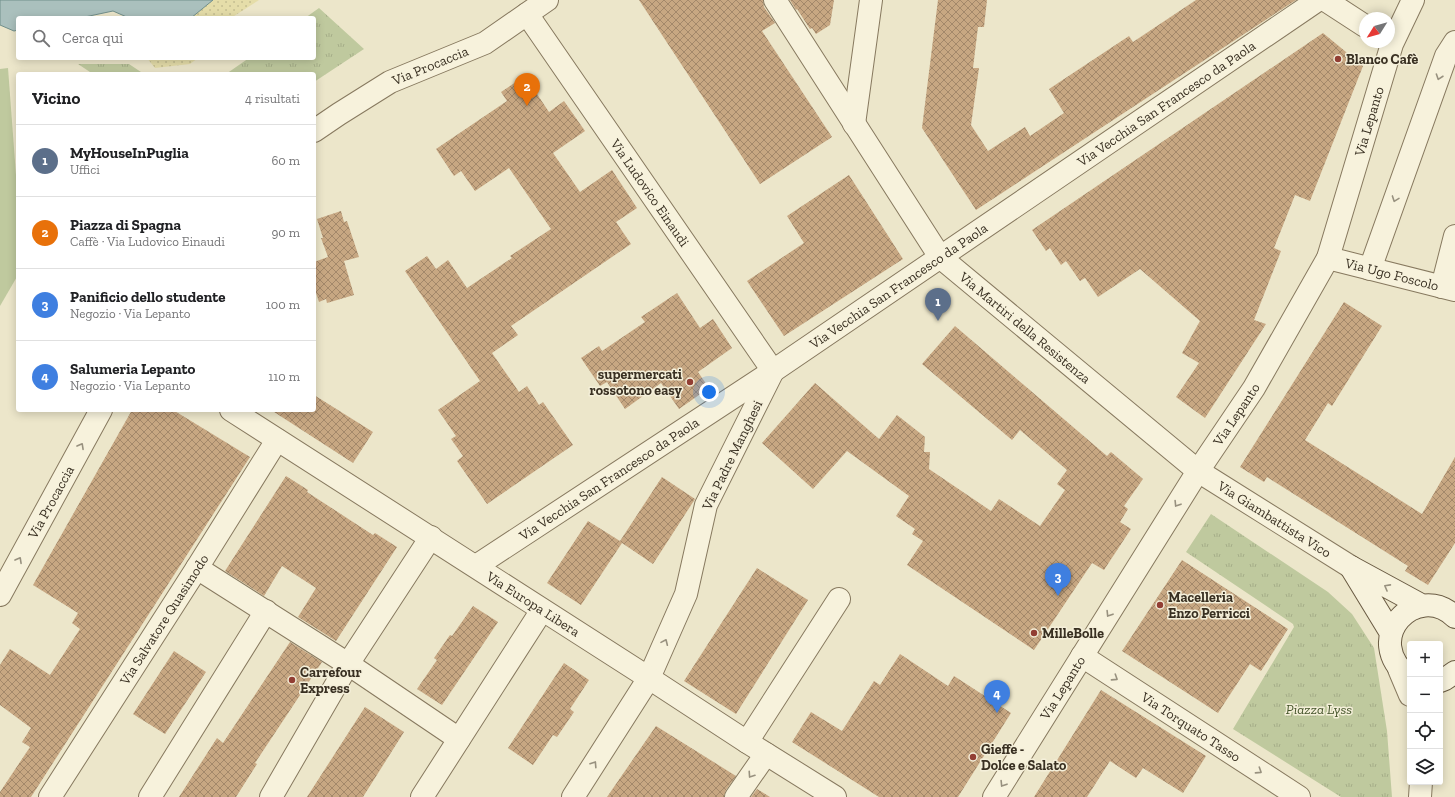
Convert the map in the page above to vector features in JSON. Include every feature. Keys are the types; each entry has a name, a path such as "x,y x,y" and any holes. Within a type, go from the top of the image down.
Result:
{"street":[{"name":"Via Procaccia","path":"316,130 390,82 485,43 547,0"},
{"name":"Via Martiri della Resistenza","path":"775,0 940,257 1198,470"},
{"path":"854,124 871,0"},
{"name":"Via Lepanto","path":"1395,35 1413,0"},
{"path":"1332,2 1359,22"},
{"name":"Via Vecchia San Francesco da Paola","path":"476,566 773,371 940,257 1332,2"},
{"name":"Via Ludovico Einaudi","path":"527,14 773,371"},
{"path":"1370,269 1446,56 1455,42"},
{"name":"Via Lepanto","path":"994,797 1198,470 1254,388 1328,258 1390,48"},
{"path":"1448,289 1455,236"},
{"name":"Via Ugo Foscolo","path":"1328,258 1448,289"},
{"name":"Via Padre Manghesi","path":"573,797 649,678 686,594 706,505 773,371"},
{"name":"Via Procaccia","path":"0,595 100,412"},
{"name":"Via Europa Libera","path":"234,412 835,797"},
{"name":"Via Salvatore Quasimodo","path":"50,797 277,440"},
{"name":"Via Giambattista Vico","path":"1198,470 1351,567 1422,606"},
{"path":"271,797 348,664 431,537"},
{"name":"Via Giambattista Vico","path":"1351,567 1391,632"},
{"path":"197,568 348,664 459,738"},
{"path":"747,742 839,599"},
{"path":"1405,674 1392,658 1390,646 1391,632 1396,622 1406,612 1422,606 1435,606 1450,612 1455,617"},
{"path":"422,797 542,610"},
{"path":"150,797 266,611"},
{"name":"Via Torquato Tasso","path":"1082,656 1299,797"},
{"path":"736,797 766,754"},
{"path":"1420,797 1421,785"}],"green space":[{"path":"319,8 364,49 316,81 316,72 229,72 246,60 316,60 316,16 308,16"},
{"path":"78,64 129,64 141,72 90,72"},
{"path":"8,68 16,175 16,278 0,306 0,69"},
{"name":"Piazza Lyss","path":"1211,514 1328,592 1352,614 1374,648 1387,731 1392,797 1341,797 1233,729 1294,627 1293,624 1186,552"}],"sand":[{"path":"213,0 259,0 234,16 193,16"},
{"path":"149,60 195,60 190,64 155,68"}],"water":[{"path":"0,0 213,0 193,16 124,16 113,11 89,16 16,16 16,30 14,31 0,25"}],"building":[{"path":"639,0 763,0 764,7 775,23 762,31 832,137 760,184"},
{"path":"790,0 834,0 830,25 816,34 812,28 810,29"},
{"path":"938,0 987,0 984,27 978,27 973,68 979,68 971,125 988,151 1025,127 1030,136 1064,113 1049,89 1129,36 1133,42 1196,0 1296,0 976,210 922,128"},
{"path":"1323,33 1363,66 1310,201 1295,195 1274,248 1281,251 1254,320 1266,324 1205,418 1176,397 1199,363 1182,353 1200,321 1140,269 1098,297 1085,278 1080,281 1066,261 1061,265 1050,248 1046,251 1032,230"},
{"path":"525,76 549,112 564,101 585,131 553,153 580,192 612,170 637,208 616,222 631,244 511,326 518,335 492,353 519,392 527,386 539,405 543,402 573,445 487,504 457,461 463,456 451,439 456,436 438,410 480,381 405,271 427,256 436,269 448,260 467,288 512,258 510,256 551,229 509,168 475,191 461,171 454,176 436,149 507,101 501,92"},
{"path":"849,175 903,259 784,336 747,281 804,243 787,216"},
{"path":"341,211 344,222 347,221 359,257 344,261 354,295 327,303 326,299 319,302 316,293 316,261 328,257 321,238 323,238 317,219"},
{"path":"677,293 700,328 713,319 732,348 698,372 709,388 679,409 661,383 625,409 607,382 600,386 581,358 599,346 602,351 645,322 641,317"},
{"path":"1344,302 1382,326 1332,406 1328,403 1305,440 1422,514 1455,457 1455,543 1428,585 1405,571 1408,566 1267,477 1264,482 1240,467"},
{"path":"955,326 1107,456 1111,452 1143,479 1124,506 1128,509 1120,522 1131,529 1104,570 1092,563 1034,650 907,565 923,541 912,534 915,529 896,516 909,496 847,451 813,489 762,443 815,383 879,439 897,415 925,437 924,452 930,452 929,469 991,511 999,499 1040,526 1065,490 1057,484 1067,470 1020,430 1012,440 922,364"},
{"path":"316,396 373,432 353,463 274,412 316,412"},
{"path":"131,412 176,412 250,457 31,797 0,797 0,792 30,747 22,742 31,728 0,705 0,665 10,649 50,675 80,629 72,623 78,613 33,585"},
{"path":"286,476 308,490 307,492 373,535 375,533 397,547 336,641 298,617 316,588 282,566 264,596 225,571"},
{"path":"662,477 695,499 653,564 622,543 581,605 547,583 588,521 620,541"},
{"path":"1182,560 1288,629 1261,671 1250,664 1218,713 1122,651"},
{"path":"757,568 808,600 736,714 684,681"},
{"path":"473,606 498,622 442,705 417,689 437,660 434,658 450,635 452,636"},
{"path":"290,642 322,662 255,763 257,764 236,797 179,797 217,738 223,743"},
{"path":"174,651 206,672 165,734 133,714"},
{"path":"900,654 948,686 954,676 1011,713 958,797 879,797 792,742 811,712 842,731 874,681 880,685"},
{"path":"564,663 589,680 570,709 574,712 557,737 553,735 533,765 508,748"},
{"path":"1101,690 1206,756 1183,793 1143,768 1136,778 1110,761 1087,797 1034,797"},
{"path":"365,707 404,732 363,797 307,797"},
{"path":"656,726 736,776 726,790 724,797 607,797"},
{"path":"757,789 770,797 751,797"}],"place":[{"name":"Blanco Cafè","path":"1338,59"},
{"name":"Piazza di Spagna","path":"527,106"},
{"name":"MyHouseInPuglia","path":"938,321"},
{"name":"supermercati rossotono easy","path":"690,382"},
{"name":"Panificio dello studente","path":"1058,596"},
{"name":"Macelleria Enzo Perricci","path":"1160,605"},
{"name":"MilleBolle","path":"1034,633"},
{"name":"Carrefour Express","path":"292,680"},
{"name":"Salumeria Lepanto","path":"997,713"},
{"name":"Gieffe - Dolce e Salato","path":"973,757"}]}
